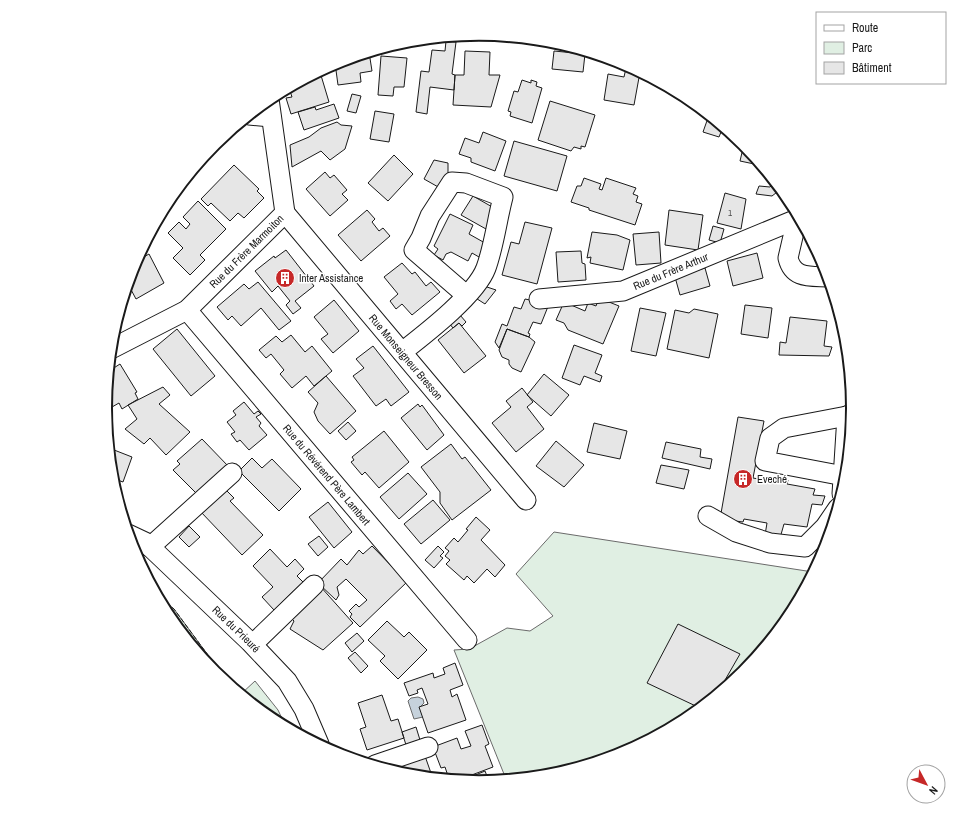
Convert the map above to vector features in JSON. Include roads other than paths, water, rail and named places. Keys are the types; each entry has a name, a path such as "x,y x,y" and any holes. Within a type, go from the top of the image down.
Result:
{"street":[{"name":"Rue du Frère Marmoiton","path":"117,346 187,310 286,213 270,108"},
{"path":"402,352 438,323 466,295 485,269 502,197 466,183 452,182 430,216 421,238 414,250 466,295"},
{"name":"Rue Monseigneur Bresson","path":"286,213 526,500"},
{"name":"Rue du Frère Arthur","path":"539,299 623,291 793,219"},
{"path":"796,223 788,258 790,265 794,271 800,275 821,277"},
{"name":"Rue du Révérend Père Lambert","path":"187,310 467,640"},
{"path":"838,483 765,461 770,438 784,428 846,415"},
{"path":"150,547 232,473"},
{"path":"708,516 736,532 770,543 805,547 828,523"},
{"name":"Rue du Prieuré","path":"136,538 145,542 253,644 287,681 304,709 316,736"},
{"path":"253,644 314,585"},
{"path":"384,762 428,747"}],"place":[{"name":"Inter Assistance","path":"285,278"},
{"name":"Eveché","path":"743,479"}]}
